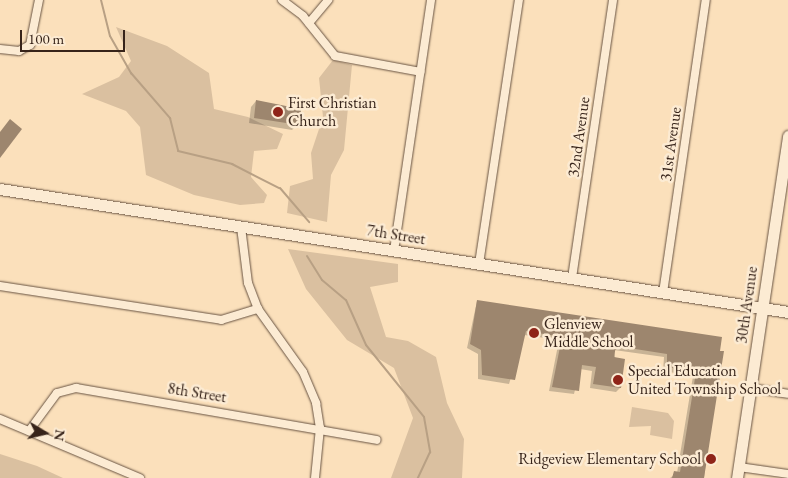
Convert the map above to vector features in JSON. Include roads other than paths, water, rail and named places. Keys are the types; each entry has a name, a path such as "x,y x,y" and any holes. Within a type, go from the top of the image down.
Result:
{"main road":[{"name":"30th Avenue","path":"738,472 788,136"},
{"name":"7th Street","path":"0,189 788,312"}],"street":[{"path":"0,49 27,48 39,0"},
{"path":"282,0 309,23 335,56 421,72"},
{"path":"309,23 328,0"},
{"path":"394,251 431,0"},
{"path":"479,264 519,0"},
{"name":"32nd Avenue","path":"572,278 613,0"},
{"name":"31st Avenue","path":"663,293 706,0"},
{"path":"241,227 248,283 258,309 303,372 320,428 315,478"},
{"path":"0,286 221,320 258,309"},
{"name":"8th Street","path":"29,431 57,393 76,388 320,428 327,433 378,440"},
{"path":"751,388 788,394"},
{"path":"0,419 140,478"},
{"path":"738,472 788,474"}],"waterway":[{"path":"101,0 110,36 131,73 170,118 178,151 232,164 279,188"},
{"path":"280,188 309,222"},
{"path":"307,256 322,280 346,300 366,345 424,417 430,452 418,478"}],"place":[{"name":"First Christian Church","path":"278,112"},
{"name":"Glenview Middle School","path":"534,333"},
{"name":"Special Education United Township School","path":"618,380"},
{"name":"Ridgeview Elementary School","path":"711,459"}]}
